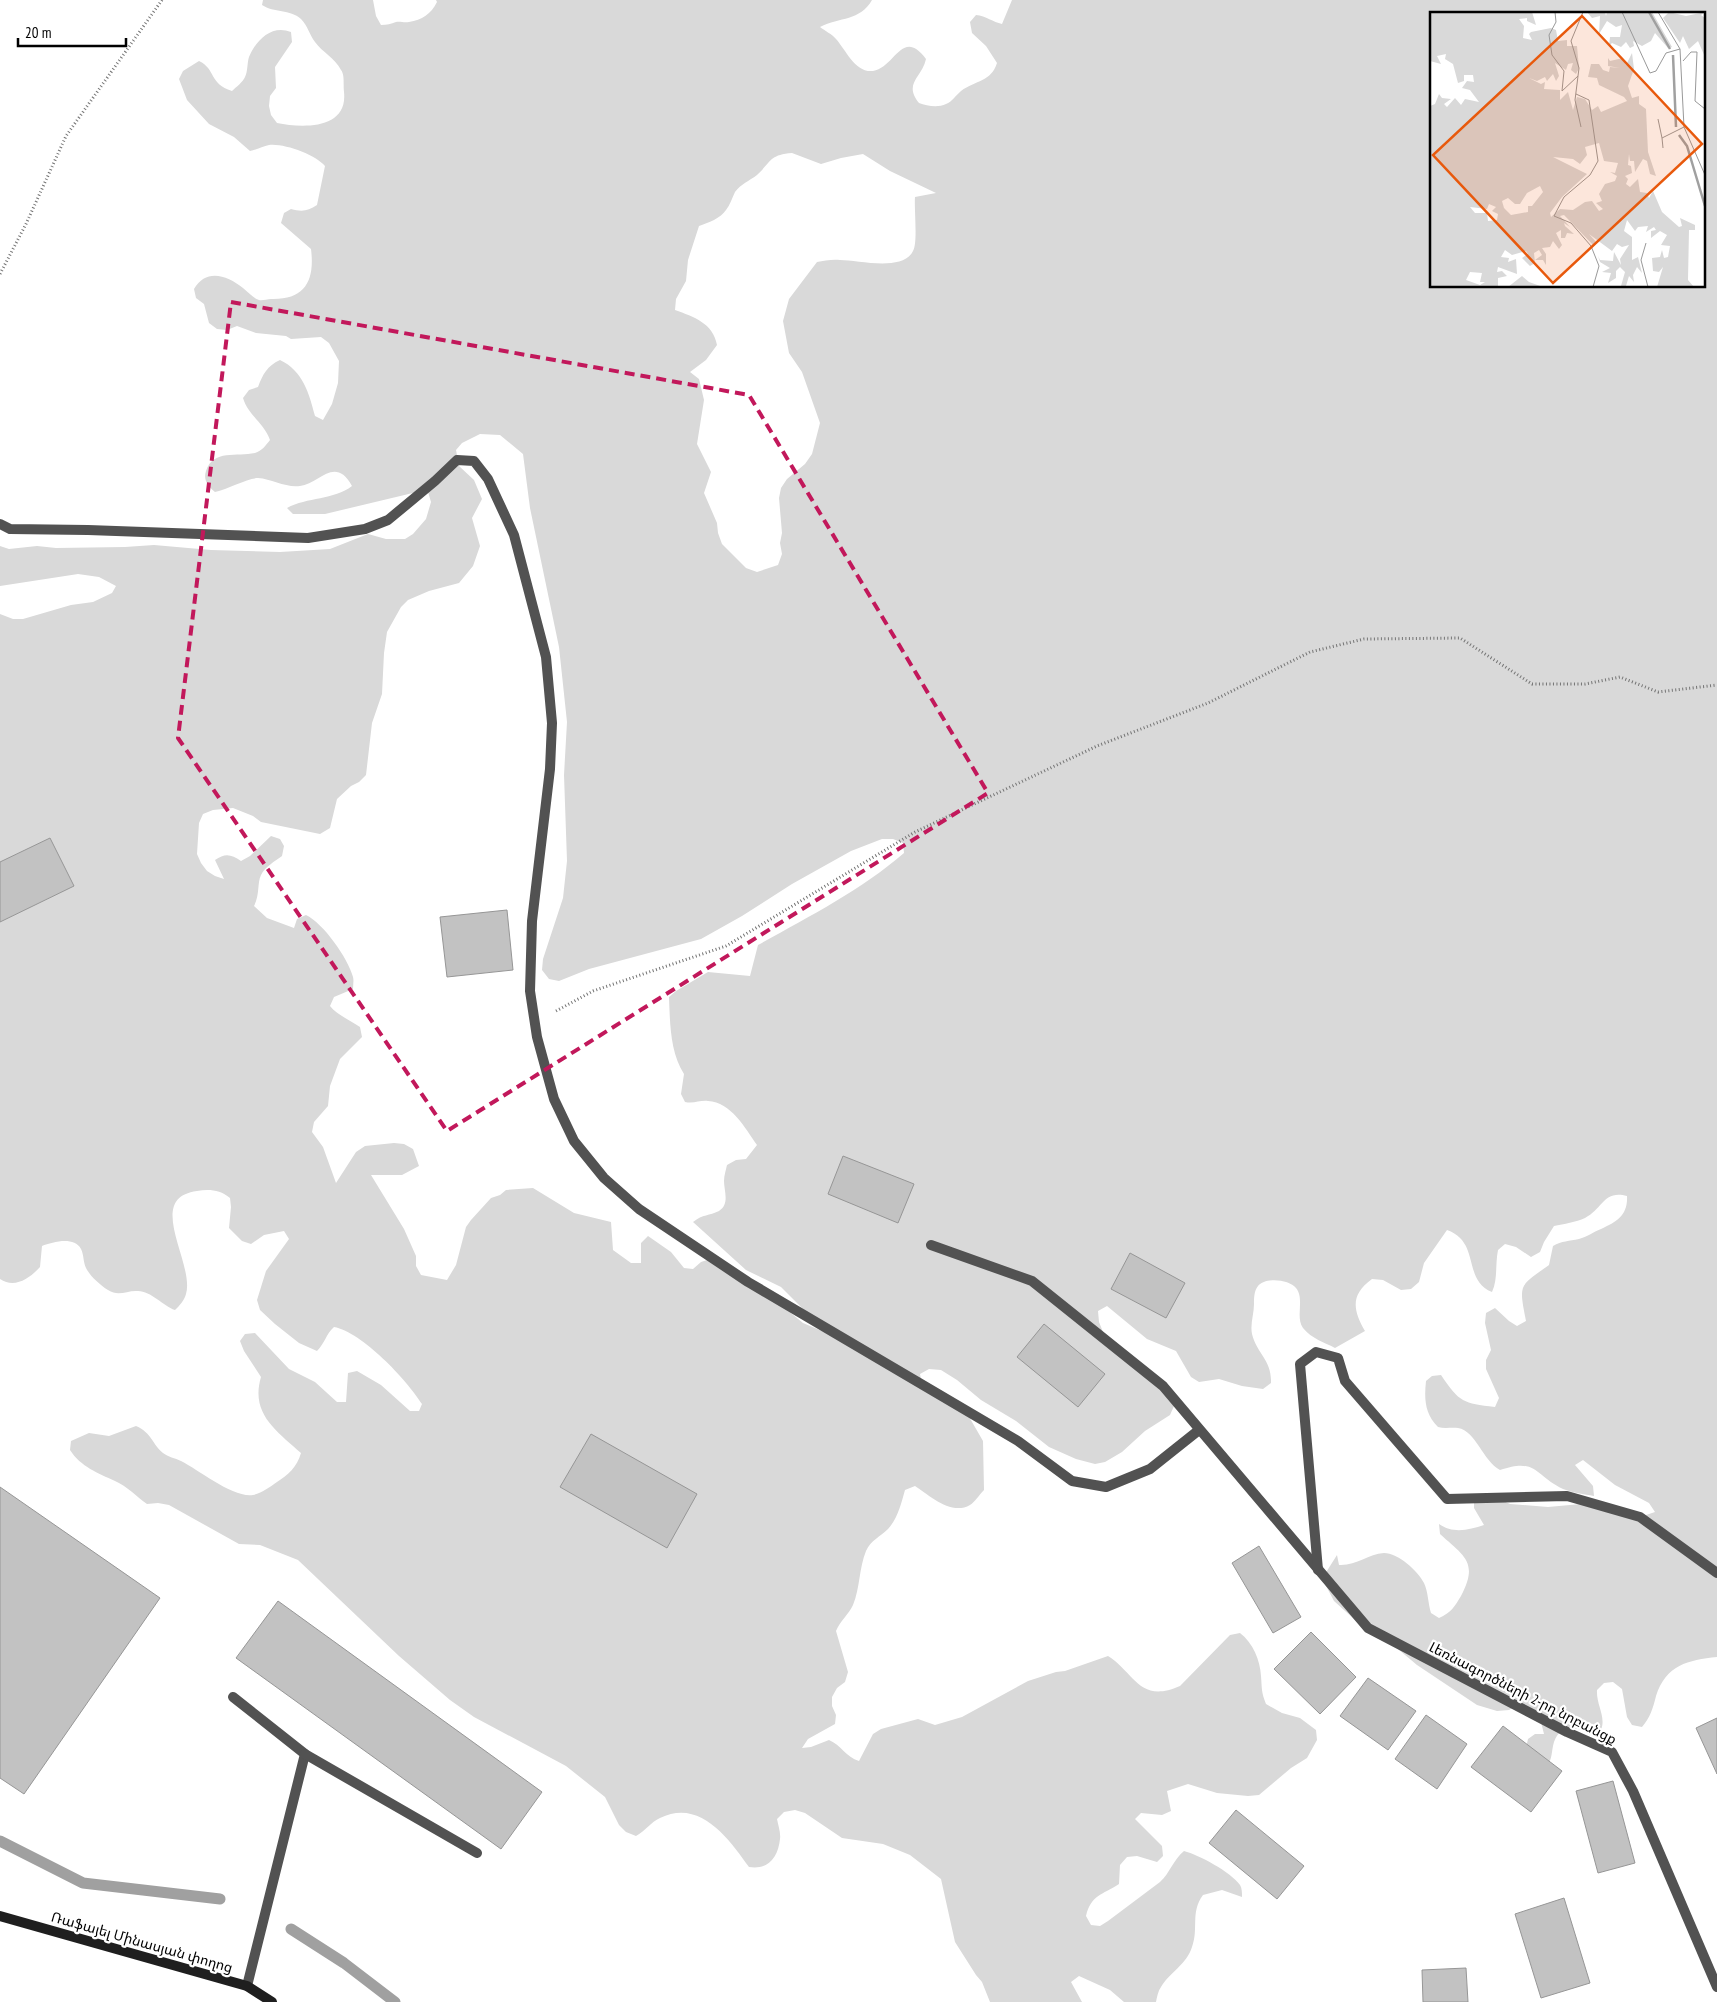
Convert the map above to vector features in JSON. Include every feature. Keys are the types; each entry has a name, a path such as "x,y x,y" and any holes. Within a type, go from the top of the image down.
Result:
{"street":[{"path":"0,524 10,529 308,538 365,529 388,520 435,482 457,460 474,461 488,479 514,535 546,657 552,723 550,769 532,921 530,991 537,1037 554,1099 574,1141 604,1178 639,1209 748,1282 1018,1441 1072,1481 1106,1487 1150,1469 1199,1430"},
{"name":"Լեռնագործների 2-րդ նրբանցք","path":"931,1245 1032,1280 1163,1386 1368,1628 1567,1732 1612,1752 1633,1791 1717,1988"},
{"path":"1318,1571 1300,1364 1316,1352 1338,1358 1345,1381 1446,1499 1567,1496 1640,1517 1717,1573"},
{"path":"233,1698 305,1754 477,1853"},
{"path":"247,1986 305,1754"},
{"name":"Ռաֆայել Մինասյան փողոց","path":"0,1916 247,1986 272,2002"}],"path":[{"path":"0,274 26,224 66,136 162,0"},
{"path":"535,1021 593,991 726,946 915,832 1098,746 1208,702 1310,652 1364,639 1460,638 1492,661 1532,684 1585,684 1620,677 1658,692 1717,685"}],"highlighted area":[{"path":"231,302 749,395 988,793 447,1131 178,738"}],"shaded area":[{"path":"263,0 373,0 376,16 381,25 418,20 432,10 437,2 436,0 872,0 862,12 820,27 834,37 856,65 867,71 881,68 904,48 911,47 918,50 926,59 913,85 913,90 919,103 936,106 948,103 961,91 991,74 997,63 986,46 972,33 970,22 976,15 1002,24 1012,0 1717,0 1717,1657 1688,1662 1672,1671 1660,1686 1651,1713 1642,1727 1632,1725 1627,1717 1622,1689 1613,1682 1604,1683 1597,1690 1602,1725 1597,1737 1579,1729 1567,1728 1558,1735 1554,1742 1551,1758 1546,1767 1526,1748 1528,1739 1535,1734 1544,1734 1541,1722 1518,1705 1509,1710 1497,1711 1477,1705 1417,1665 1386,1639 1355,1620 1334,1601 1325,1584 1325,1574 1337,1555 1339,1565 1345,1565 1373,1555 1389,1554 1401,1559 1421,1578 1426,1590 1431,1613 1439,1618 1450,1611 1457,1603 1469,1575 1469,1567 1462,1554 1440,1534 1439,1524 1455,1530 1467,1530 1484,1525 1474,1508 1474,1498 1501,1500 1510,1504 1548,1507 1603,1502 1640,1517 1655,1512 1649,1503 1615,1485 1583,1460 1575,1465 1593,1486 1594,1496 1563,1489 1529,1467 1512,1467 1500,1470 1494,1466 1475,1440 1464,1430 1438,1427 1430,1417 1425,1400 1426,1381 1432,1376 1441,1375 1453,1391 1463,1400 1495,1407 1499,1398 1486,1369 1486,1360 1491,1350 1485,1323 1486,1313 1495,1308 1517,1326 1526,1321 1522,1300 1523,1287 1531,1278 1549,1265 1553,1246 1585,1237 1617,1220 1626,1208 1627,1196 1619,1195 1608,1198 1585,1218 1554,1226 1540,1252 1531,1257 1516,1247 1505,1244 1498,1250 1495,1282 1492,1292 1477,1279 1464,1243 1447,1230 1424,1263 1419,1282 1411,1289 1401,1290 1383,1280 1372,1279 1365,1285 1357,1297 1356,1310 1365,1331 1335,1348 1314,1338 1303,1328 1300,1319 1299,1292 1293,1285 1277,1280 1261,1283 1254,1297 1252,1334 1271,1375 1271,1383 1263,1389 1242,1386 1219,1379 1199,1382 1191,1377 1176,1351 1147,1339 1107,1306 1098,1311 1099,1322 1103,1332 1163,1386 1174,1406 1170,1415 1145,1431 1122,1452 1105,1462 1095,1464 1076,1459 1049,1447 1016,1421 981,1400 957,1380 941,1370 929,1369 920,1374 922,1384 968,1415 983,1441 984,1490 970,1505 963,1508 955,1508 941,1503 915,1486 905,1490 899,1511 891,1525 873,1541 866,1551 853,1605 836,1631 848,1672 845,1682 837,1688 832,1697 832,1706 836,1715 835,1724 808,1739 802,1748 811,1747 829,1740 859,1761 873,1734 881,1729 918,1719 935,1725 962,1717 1028,1681 1108,1656 1146,1689 1166,1691 1180,1686 1230,1635 1240,1633 1249,1642 1257,1658 1262,1693 1266,1704 1282,1713 1300,1718 1316,1730 1317,1740 1307,1758 1291,1768 1259,1795 1248,1796 1217,1793 1188,1784 1167,1791 1171,1811 1162,1815 1141,1813 1135,1819 1162,1846 1163,1856 1157,1862 1137,1856 1127,1857 1120,1865 1119,1884 1098,1896 1088,1909 1086,1916 1091,1925 1100,1926 1160,1882 1184,1851 1206,1860 1230,1875 1240,1885 1242,1891 1242,1897 1222,1890 1203,1895 1197,1908 1194,1940 1190,1953 1164,1982 1159,1990 1156,2002 1124,2002 1110,1990 1079,1976 1071,1982 1082,2002 990,2002 982,1982 955,1942 941,1879 910,1855 883,1844 842,1838 805,1813 795,1810 784,1812 777,1819 780,1832 779,1846 771,1861 762,1867 749,1867 723,1834 700,1817 688,1813 674,1813 660,1818 636,1836 626,1832 619,1825 605,1797 566,1766 474,1717 450,1700 399,1656 298,1560 260,1545 239,1544 169,1505 147,1504 124,1486 90,1469 74,1456 70,1450 71,1441 89,1433 109,1436 136,1426 149,1435 159,1450 226,1488 245,1495 253,1495 266,1490 295,1466 301,1453 275,1429 262,1412 259,1401 261,1377 244,1351 240,1341 245,1334 255,1333 289,1369 315,1382 337,1402 346,1402 348,1373 357,1371 381,1385 410,1411 419,1411 422,1404 383,1358 345,1331 334,1327 317,1351 299,1343 260,1310 257,1300 266,1271 289,1239 284,1231 264,1235 251,1244 242,1241 229,1228 230,1198 219,1192 211,1190 197,1191 182,1196 174,1206 175,1234 187,1281 186,1294 182,1303 175,1310 148,1293 134,1291 116,1293 102,1286 88,1271 82,1251 74,1242 63,1241 42,1246 40,1267 22,1281 11,1283 0,1279 0,614 13,619 23,619 71,605 93,602 112,593 116,586 99,577 78,574 0,586 0,546 9,549 37,546 56,548 154,545 211,550 280,552 330,549 368,534 386,539 405,539 413,534 426,519 431,502 428,492 417,492 325,514 293,514 287,508 295,504 337,494 352,486 346,477 333,472 300,486 290,486 258,478 215,492 206,480 206,471 214,459 226,455 255,453 262,449 270,440 248,409 243,398 249,390 258,387 264,374 272,365 280,360 300,376 315,416 323,420 332,404 338,383 339,361 329,343 321,337 291,339 286,336 256,333 237,326 227,330 217,329 209,323 204,304 196,298 194,289 204,278 211,276 224,277 237,283 253,296 262,300 292,296 300,292 309,279 312,260 311,249 281,223 284,213 291,209 305,210 317,205 325,166 307,154 283,146 269,145 250,151 234,137 209,124 187,100 179,79 183,71 199,61 208,68 216,81 232,91 244,79 249,57 260,40 271,32 284,30 291,32 292,42 275,67 276,88 270,96 269,106 271,115 277,123 299,126 321,124 339,114 343,104 344,92 343,75 338,66 315,42 301,19 292,14 262,5","holes":["792,153 821,164 863,154 890,171 936,193 915,197 915,241 913,251 908,257 890,263 837,260 817,262 789,299 783,321 789,353 802,372 820,423 812,454 805,464 787,479 781,488 779,498 782,554 778,565 757,572 746,568 722,544 717,523 704,493 711,472 697,444 704,400 699,379 690,372 706,360 717,345 715,337 702,322 675,310 676,299 686,281 688,260 699,226 710,222 724,213 737,189 757,175 775,157","480,434 500,435 523,454 530,508 559,647 567,722 564,775 567,861 563,898 543,959 542,970 549,979 559,981 589,969 701,939 851,851 882,839 893,839 903,843 904,853 870,879 833,903 758,945 750,976 708,972 669,997 673,1047 684,1074 681,1094 685,1102 708,1101 724,1106 737,1117 757,1145 746,1159 736,1160 727,1165 724,1179 726,1197 722,1208 693,1222 746,1270 781,1287 808,1314 848,1342 803,1323 757,1285 710,1259 701,1262 693,1269 684,1268 671,1252 648,1236 641,1243 641,1263 631,1263 613,1250 611,1222 574,1213 533,1188 506,1190 500,1195 491,1198 466,1227 456,1265 447,1280 421,1275 416,1266 416,1256 404,1229 371,1175 402,1175 419,1166 413,1149 404,1144 394,1143 365,1146 356,1152 336,1183 323,1147 312,1132 314,1122 328,1106 330,1086 340,1059 362,1037 360,1027 340,1015 330,1006 334,997 353,989 353,978 346,960 327,933 313,919 306,915 297,919 294,928 267,918 254,906 261,875 282,856 284,846 280,839 271,836 250,856 241,861 228,855 215,860 224,879 207,871 197,854 199,823 203,814 213,810 233,808 253,816 261,822 320,834 330,828 337,799 366,775 372,723 382,694 387,632 401,607 408,600 429,591 459,583 473,566 480,546 472,518 482,499 474,480 459,466 456,450 462,443"]}],"building":[{"path":"50,838 74,886 0,922 0,862"},
{"path":"507,910 513,970 447,977 440,917"},
{"path":"843,1156 914,1184 898,1223 828,1194"},
{"path":"1130,1253 1185,1283 1166,1318 1111,1289"},
{"path":"1044,1324 1105,1374 1078,1407 1017,1357"},
{"path":"591,1434 697,1494 667,1548 560,1487"},
{"path":"0,1487 160,1598 24,1794 0,1778"},
{"path":"1259,1546 1301,1617 1273,1633 1232,1563"},
{"path":"278,1601 542,1792 501,1849 236,1658"},
{"path":"1311,1632 1356,1677 1320,1714 1274,1669"},
{"path":"1368,1678 1416,1711 1388,1750 1340,1716"},
{"path":"1426,1715 1467,1744 1437,1789 1395,1759"},
{"path":"1717,1718 1717,1774 1696,1728"},
{"path":"1503,1726 1562,1771 1531,1812 1471,1767"},
{"path":"1613,1781 1635,1863 1598,1873 1576,1791"},
{"path":"1236,1810 1304,1866 1277,1899 1209,1843"},
{"path":"1564,1898 1590,1983 1541,1998 1515,1914"},
{"path":"1466,1968 1468,2002 1423,2002 1422,1970"}],"waterway":[{"path":"0,1841 83,1883 220,1899"},
{"path":"291,1929 344,1963 395,2002"}]}
